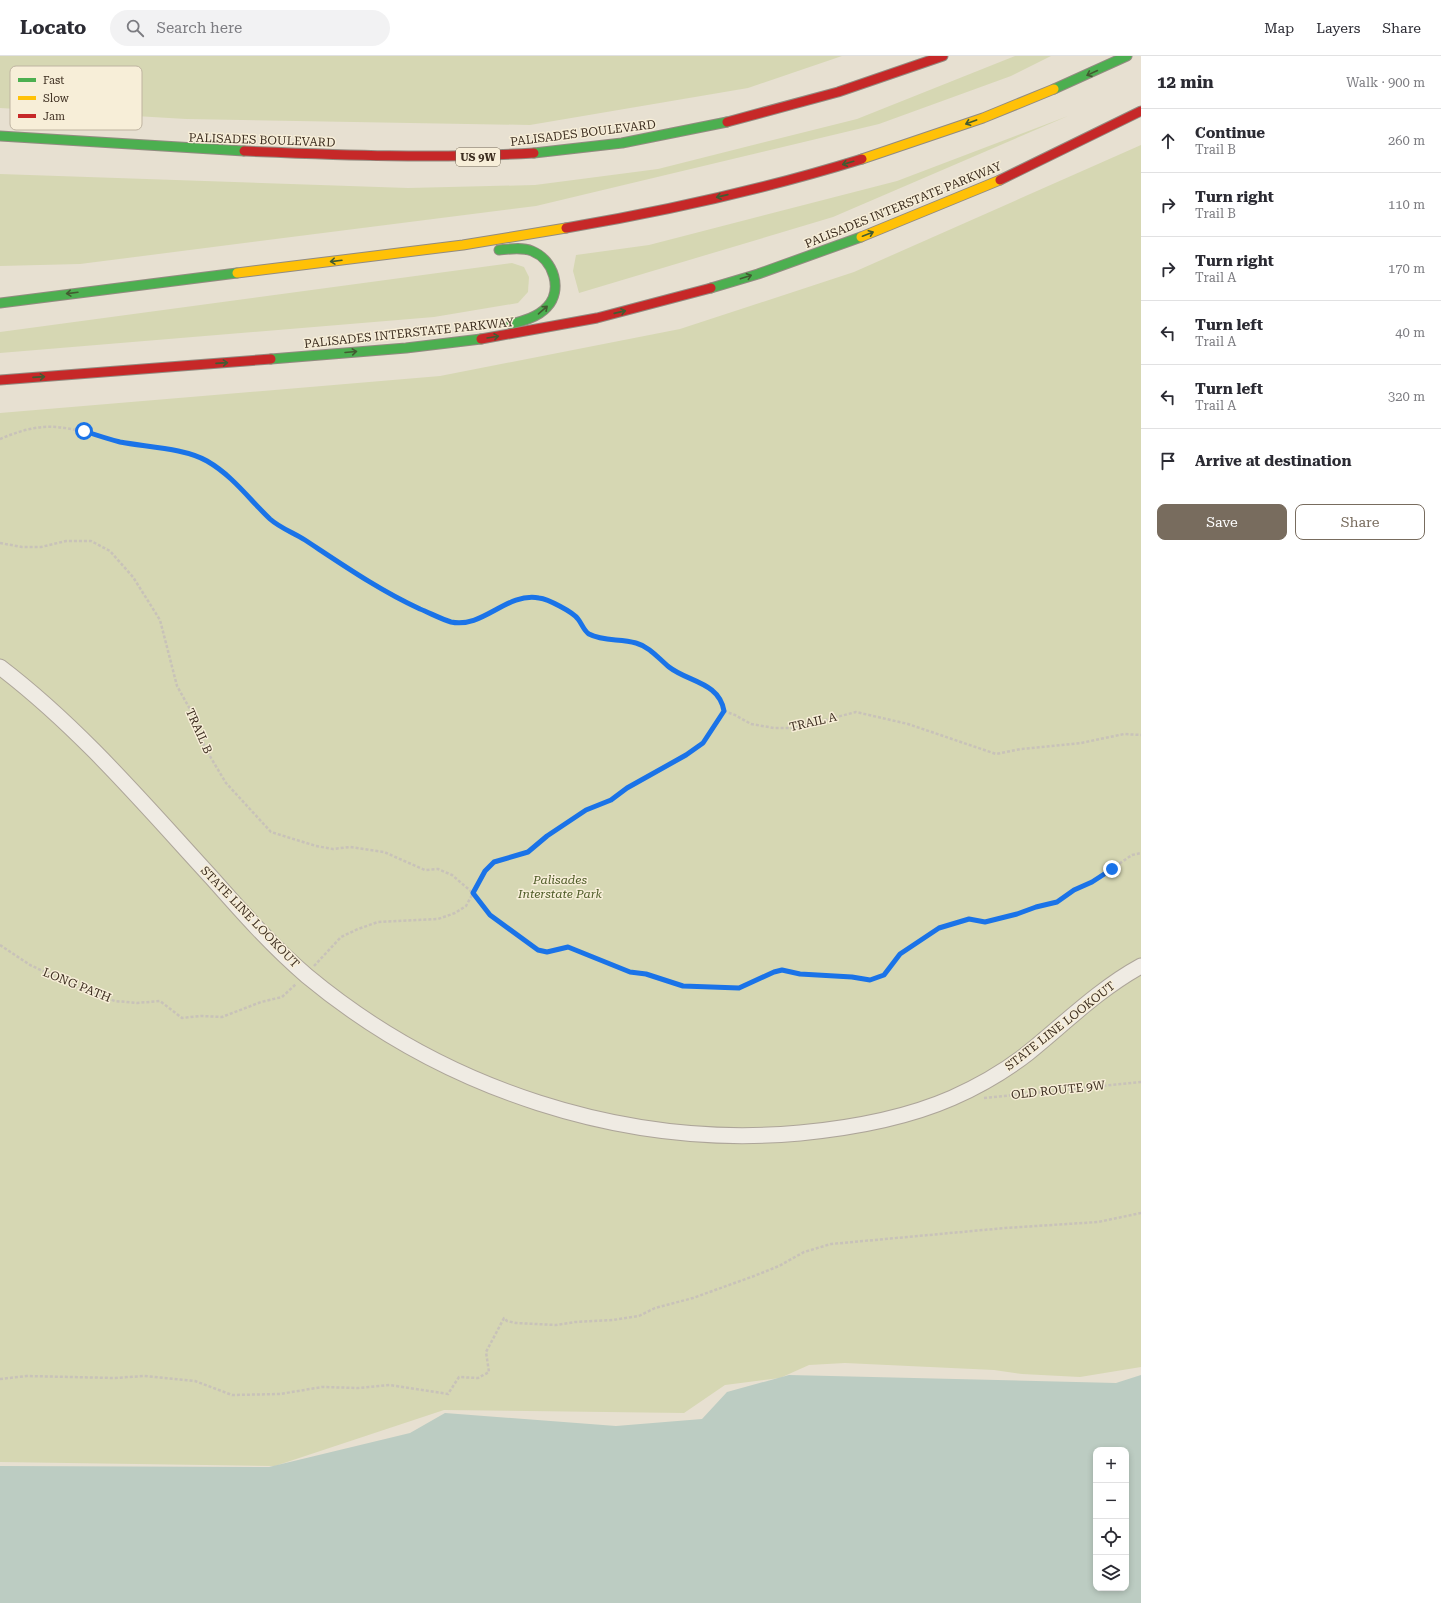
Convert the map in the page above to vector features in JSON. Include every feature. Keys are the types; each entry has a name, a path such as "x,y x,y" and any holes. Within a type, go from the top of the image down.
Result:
{"main road":[{"name":"PALISADES BOULEVARD","path":"0,136 184,149 328,155 436,158 520,154 622,142 737,120 852,88 943,56"},
{"path":"0,303 502,239 597,223 679,206 779,182 878,154 975,121 1069,83 1127,56"},
{"name":"PALISADES INTERSTATE PARKWAY","path":"0,380 413,347 489,338 577,322 665,301 767,270 884,228 1040,161 1141,111"},
{"path":"375,256 525,250 543,257 553,271 555,286 552,299 548,306 534,317 517,323 413,347"},
{"path":"61,286 222,275"}],"street":[{"name":"STATE LINE LOOKOUT","path":"0,667 58,716 102,759 256,927 306,975 361,1016 421,1052 484,1083 539,1104 595,1119 657,1130 714,1136 765,1136 826,1131 876,1122 920,1111 994,1077 1027,1054 1104,989 1141,966"}],"path":[{"path":"0,439 17,432 46,427 84,431 119,442 176,451 206,460 230,476 272,520 378,588 409,604 452,622 468,622 485,616 503,604 521,599 539,598 561,607 577,617 587,633 606,640 621,640 638,643 654,652 670,668 709,688 722,701 724,711 703,743 686,755 627,788 611,800 586,810 547,836 528,852 494,862 485,871 473,893 490,915 538,950 547,952 568,947 630,972 646,974 683,986 739,988 774,972 782,970 800,974 852,977 870,980 884,975 900,954 939,928 969,919 985,922 1057,902 1074,890 1092,882 1132,855 1141,853"},
{"name":"TRAIL B","path":"0,543 22,547 41,547 66,541 91,541 110,551 133,577 160,620 177,686 195,718 204,748 226,783 271,832 316,846 333,849 350,847 384,852 425,870 438,869 452,875 473,893"},
{"name":"TRAIL A","path":"724,711 735,714 752,724 774,728 794,728 856,712 908,724 996,754 1021,749 1081,743 1124,734 1141,735"},
{"name":"LONG PATH","path":"0,945 30,965 86,991 115,1001 137,1003 160,1001 182,1018 201,1016 222,1017 261,1002 282,997 306,975 341,937 378,922 438,919 455,913 466,906 473,893"},
{"name":"OLD ROUTE 9W","path":"983,1098 1141,1082"},
{"path":"0,1379 27,1376 115,1378 144,1376 194,1380 232,1395 280,1394 322,1387 358,1388 390,1385 448,1394 459,1377 478,1378 489,1372 486,1352 504,1318 508,1321 516,1323 556,1325 640,1316 654,1308 693,1298 754,1276 795,1258 804,1252 831,1244 1005,1228 1098,1222 1141,1213"}],"green space":[{"path":"0,56 842,56 748,88 530,125 186,119 142,116 142,66 10,66 10,109 0,108"},
{"path":"1015,56 1051,56 1011,76 879,124 536,206 80,264 0,266 0,174 408,188 535,185 658,169 857,119"},
{"path":"1068,116 833,217 579,293 573,271 576,255 649,245 897,181"},
{"name":"Palisades Interstate Park","path":"1141,145 1141,1367 1080,1377 1022,1374 994,1370 845,1363 809,1365 780,1378 725,1385 684,1413 444,1410 275,1466 0,1462 0,413 440,376 680,329 854,272"},
{"path":"512,263 524,267 529,277 528,292 518,303 434,317 0,353 0,332"}],"shaded area":[{"path":"789,1375 1116,1383 1141,1375 1141,1603 0,1603 0,1466 269,1467 410,1433 445,1413 616,1426 702,1419 727,1392"}],"traffic: fast":[{"path":"1054,89 1127,56"},
{"path":"534,153 622,143 727,122"},
{"path":"0,136 244,151"},
{"path":"711,288 758,274 861,237"},
{"path":"499,250 524,249 532,251 540,255 546,261 554,276 554,292 552,300 547,307 530,318 511,324"},
{"path":"0,303 237,273"},
{"path":"271,359 406,348 481,339"}],"traffic: slow":[{"path":"862,159 983,118 1054,89"},
{"path":"861,237 1000,180"},
{"path":"237,273 463,245 566,228"}],"traffic: jam":[{"path":"727,122 838,92 943,56"},
{"path":"1000,180 1141,111"},
{"path":"244,151 425,156 534,153"},
{"path":"566,228 641,214 752,190 862,159"},
{"path":"481,339 597,318 711,288"},
{"path":"0,380 271,359"}],"route":[{"path":"84,431 119,442 176,451 206,460 230,476 272,520 378,588 434,615 452,622 468,622 485,616 503,604 521,599 539,598 561,607 577,617 587,633 606,640 621,640 638,643 654,652 670,668 709,688 722,701 724,711 703,743 661,770 627,788 611,800 586,810 547,836 528,852 494,862 485,871 473,893 490,915 538,950 547,952 568,947 630,972 646,974 683,986 739,988 757,979 782,970 800,974 852,977 870,980 884,975 900,954 923,937 939,928 969,919 985,922 1057,902 1074,890 1092,882 1112,869"}]}
